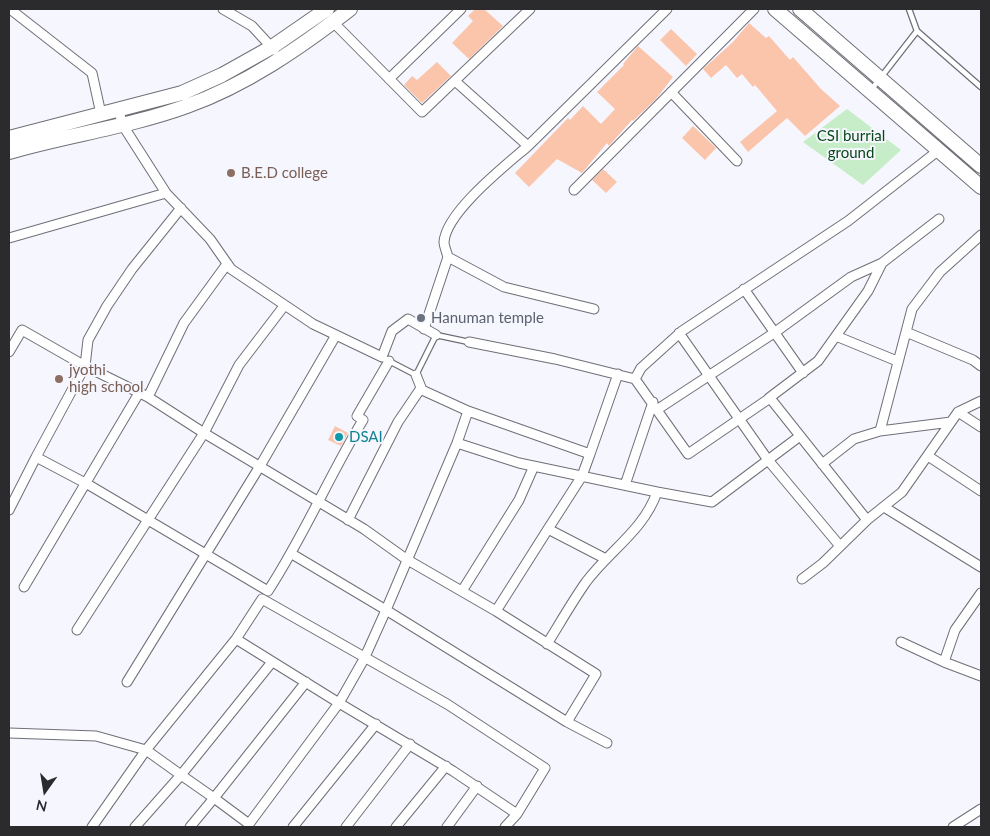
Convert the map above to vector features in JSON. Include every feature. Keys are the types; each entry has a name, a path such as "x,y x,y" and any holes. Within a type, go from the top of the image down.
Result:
{"main road":[{"path":"276,53 327,9"},
{"path":"9,152 120,117 184,100 225,82 333,22 350,9"},
{"path":"775,9 981,188"},
{"path":"800,9 981,166"},
{"path":"9,138 101,114 120,117"}],"street":[{"path":"10,9 92,73 101,114"},
{"path":"224,9 252,26 276,53"},
{"path":"389,79 461,9"},
{"path":"333,22 422,112 530,9"},
{"path":"424,329 448,257 444,242 448,228 471,196 528,146 667,9"},
{"path":"574,190 754,9"},
{"path":"455,81 528,146"},
{"path":"671,92 737,161"},
{"path":"120,117 166,193 210,239 231,269 284,306 336,335 385,359"},
{"path":"635,379 640,368 679,333 848,220 939,150"},
{"path":"9,238 166,193"},
{"path":"9,510 85,366 88,340 107,306 132,268 181,208"},
{"path":"625,485 655,406 708,376 774,333 851,277 882,263 939,219"},
{"path":"880,431 912,310 940,272 981,236"},
{"path":"448,257 504,287 594,309"},
{"path":"469,342 635,379 688,454 770,398 818,361 868,291 882,263"},
{"path":"24,587 84,482 144,395 184,323 227,264"},
{"path":"744,289 803,372"},
{"path":"76,630 204,433 240,365 284,306"},
{"path":"92,827 146,750 236,639 292,554 363,420 356,416 385,359 392,331 408,319 436,336"},
{"path":"10,348 22,330 85,366 144,395 348,520 406,559 496,611 596,674 567,722"},
{"path":"906,332 972,360 981,366"},
{"path":"679,333 768,460 840,546"},
{"path":"127,682 260,466 336,335"},
{"path":"836,336 897,361"},
{"path":"496,611 582,476 618,374"},
{"path":"416,375 421,388 468,411 590,454"},
{"path":"348,520 398,422 421,388"},
{"path":"770,398 867,520"},
{"path":"802,579 867,520 902,492 958,412 981,401"},
{"path":"9,733 96,736 146,750 214,798 247,825 339,703 364,659 457,443 468,411"},
{"path":"958,412 981,427"},
{"path":"822,464 854,440 880,431 951,422"},
{"path":"457,443 534,466 712,502 800,436"},
{"path":"928,456 981,491"},
{"path":"36,457 84,482 206,554 364,659 447,704 545,768 517,814 505,827"},
{"path":"462,591 519,500 534,466"},
{"path":"547,644 587,581 635,530 652,505 657,492"},
{"path":"884,507 981,567"},
{"path":"548,529 606,560"},
{"path":"292,554 567,722 607,743"},
{"path":"944,662 955,630 981,593"},
{"path":"236,639 446,766 517,814"},
{"path":"900,642 981,676"},
{"path":"136,827 181,775 272,662"},
{"path":"190,827 306,682"},
{"path":"293,827 376,724"},
{"path":"346,827 410,744"},
{"path":"396,827 446,766"},
{"path":"447,827 477,786"},
{"path":"953,827 981,809"}],"lane":[{"path":"909,9 917,31 981,87"},
{"path":"870,91 917,31"},
{"path":"385,359 416,375 436,336 469,342"}],"green space":[{"name":"CSI burrial ground","path":"847,109 901,150 863,185 803,142"}],"building":[{"path":"475,9 484,9 503,26 469,59 452,43 473,21 468,16"},
{"path":"749,23 766,38 769,36 790,60 793,57 821,89 840,106 805,136 787,118 748,152 740,142 777,111 755,85 753,87 742,74 737,78 726,65 711,78 703,69 733,42"},
{"path":"671,29 697,54 686,66 660,40"},
{"path":"638,46 673,77 656,99 632,120 609,146 607,143 582,173 557,159 529,187 515,173 568,118 570,120 583,106 601,124 615,109 597,92 624,65"},
{"path":"437,62 451,76 422,103 404,85 412,76 417,80"},
{"path":"693,126 716,148 705,160 682,138"},
{"path":"603,169 617,182 606,193 592,180"},
{"name":"DSAI","path":"335,426 348,433 341,446 328,440"}],"place":[{"name":"B.E.D college","path":"231,173"},
{"name":"Hanuman temple","path":"421,318"},
{"name":"jyothi high school","path":"59,379"},
{"name":"DSAI","path":"339,437"}]}
